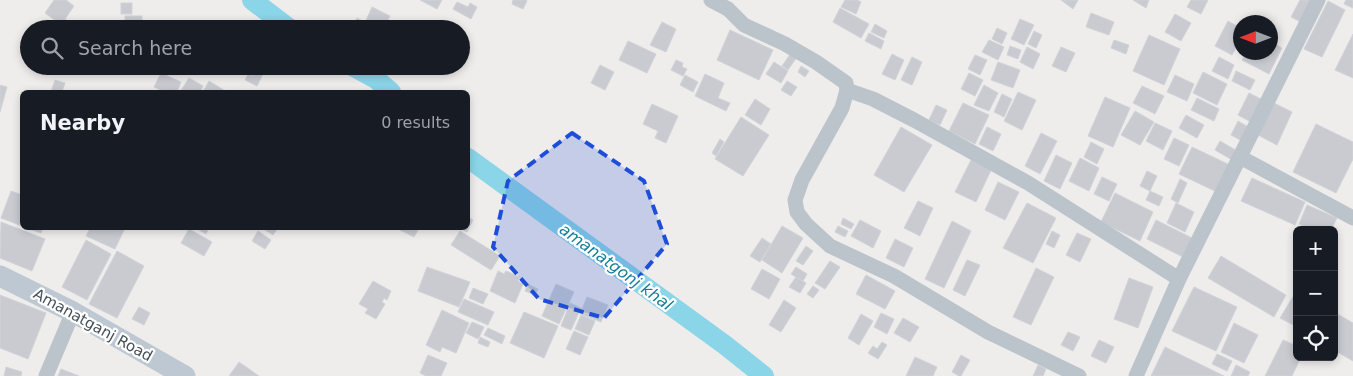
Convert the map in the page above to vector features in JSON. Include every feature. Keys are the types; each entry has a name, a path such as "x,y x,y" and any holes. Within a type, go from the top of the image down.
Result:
{"main road":[{"name":"Amanatganj Road","path":"0,276 73,312 185,376"}],"street":[{"path":"711,0 728,9 744,25 785,44 816,62 846,83 847,90 842,108 802,180 795,200 797,212 806,224 830,246 894,276 988,332 1079,376"},
{"path":"1136,376 1178,279 1318,0"},
{"path":"847,90 873,99 914,120 1028,183 1178,279"},
{"path":"1240,157 1353,218"},
{"path":"46,376 73,312"}],"highlighted area":[{"path":"572,133 644,181 667,244 604,318 539,299 493,247 508,181"}],"building":[{"path":"54,0 66,0 74,6 65,19 66,20 55,20 45,13"},
{"path":"420,0 442,0 437,9"},
{"path":"513,0 527,1 523,9 512,4"},
{"path":"845,0 861,2 856,14 841,7"},
{"path":"1061,0 1078,0 1073,9"},
{"path":"1133,0 1149,0 1146,8"},
{"path":"1191,0 1208,0 1201,14 1187,7"},
{"path":"1300,0 1314,0 1303,23 1291,17"},
{"path":"1346,0 1353,0 1353,8 1344,4"},
{"path":"1328,1 1345,10 1322,57 1304,49"},
{"path":"457,2 468,7 470,3 477,7 471,19 453,9"},
{"path":"121,3 132,3 132,14 121,14"},
{"path":"372,7 390,16 388,20 366,20"},
{"path":"840,8 869,24 861,38 833,22"},
{"path":"1091,13 1114,22 1109,35 1086,27"},
{"path":"1175,14 1191,23 1181,41 1165,32"},
{"path":"125,16 142,16 142,20 125,20"},
{"path":"1020,19 1034,25 1024,45 1011,39"},
{"path":"1228,21 1233,24 1232,55 1215,46"},
{"path":"662,22 676,29 666,52 650,45"},
{"path":"875,24 887,31 884,38 871,32"},
{"path":"997,28 1007,33 1002,44 992,39"},
{"path":"730,30 773,50 759,80 717,60"},
{"path":"1034,31 1042,35 1036,48 1028,44"},
{"path":"869,33 884,41 881,49 865,41"},
{"path":"1353,34 1353,78 1335,70"},
{"path":"1149,35 1180,49 1164,85 1133,71"},
{"path":"989,40 1004,47 998,60 982,52"},
{"path":"1114,40 1129,45 1126,54 1111,48"},
{"path":"628,41 656,54 647,73 619,60"},
{"path":"1010,46 1021,50 1018,59 1007,55"},
{"path":"1278,46 1282,48 1278,56"},
{"path":"1027,47 1040,54 1033,69 1020,62"},
{"path":"1061,47 1075,53 1066,72 1052,66"},
{"path":"791,53 797,57 788,70 782,66"},
{"path":"892,54 904,60 895,80 882,74"},
{"path":"975,55 987,60 980,75 968,69"},
{"path":"912,57 922,62 912,85 901,80"},
{"path":"1219,57 1234,65 1228,79 1212,71"},
{"path":"676,60 683,63 682,67 687,69 683,76 671,70"},
{"path":"1242,60 1276,60 1269,74"},
{"path":"774,62 788,71 781,83 766,74"},
{"path":"998,62 1020,70 1013,88 991,80"},
{"path":"600,65 614,72 605,90 591,83"},
{"path":"801,66 809,71 805,77 798,72"},
{"path":"1236,71 1255,80 1250,90 1232,81"},
{"path":"1203,72 1227,84 1217,105 1193,93"},
{"path":"969,73 983,80 975,96 961,89"},
{"path":"705,74 724,83 718,98 730,103 726,111 695,96"},
{"path":"160,75 165,75 181,82 178,90 161,90 154,87"},
{"path":"248,75 262,75 257,86 245,80"},
{"path":"685,75 698,82 693,92 680,85"},
{"path":"1175,75 1194,84 1187,101 1167,92"},
{"path":"189,78 203,86 201,90 181,90"},
{"path":"55,80 65,83 63,90 52,90"},
{"path":"209,81 224,90 204,90"},
{"path":"787,81 797,87 791,96 781,90"},
{"path":"0,85 7,87 0,112"},
{"path":"984,85 998,93 989,111 974,105"},
{"path":"1142,86 1164,96 1155,114 1133,103"},
{"path":"1018,92 1036,100 1022,130 1004,121"},
{"path":"1249,93 1261,99 1251,122 1238,115"},
{"path":"1002,94 1012,99 1004,117 994,112"},
{"path":"1105,97 1130,108 1113,147 1088,136"},
{"path":"1197,98 1219,109 1214,121 1191,110"},
{"path":"755,99 770,109 761,125 745,115"},
{"path":"963,103 989,115 975,144 949,131"},
{"path":"1274,103 1292,112 1277,145 1258,135"},
{"path":"652,104 678,116 666,143 655,138 658,131 643,124"},
{"path":"936,105 947,110 940,125 929,120"},
{"path":"1135,111 1154,122 1140,145 1121,135"},
{"path":"1186,115 1204,125 1197,138 1179,128"},
{"path":"741,117 769,135 743,176 715,159"},
{"path":"1238,121 1250,128 1242,141 1231,135"},
{"path":"1155,123 1172,131 1163,150 1146,141"},
{"path":"1316,124 1353,142 1353,159 1336,193 1293,172"},
{"path":"901,127 932,145 904,192 874,175"},
{"path":"987,127 1001,134 993,151 979,144"},
{"path":"1041,133 1057,141 1040,174 1025,166"},
{"path":"1174,138 1189,145 1179,166 1164,159"},
{"path":"720,139 724,142 716,156 712,153"},
{"path":"1220,141 1239,152 1234,161 1215,150"},
{"path":"1091,142 1104,149 1097,164 1084,157"},
{"path":"1192,147 1232,166 1219,193 1179,174"},
{"path":"1056,155 1072,163 1060,189 1044,181"},
{"path":"1080,158 1099,168 1089,191 1069,181"},
{"path":"971,160 991,170 976,202 955,192"},
{"path":"1147,171 1157,176 1150,191 1140,186"},
{"path":"1102,177 1117,184 1109,201 1094,194"},
{"path":"1252,178 1305,202 1295,225 1241,201"},
{"path":"1180,179 1187,183 1178,203 1171,199"},
{"path":"998,182 1019,192 1005,220 985,210"},
{"path":"11,191 20,194 20,225 1,218"},
{"path":"1150,191 1163,197 1159,206 1146,200"},
{"path":"1115,193 1153,212 1140,241 1101,222"},
{"path":"918,201 933,208 920,236 904,228"},
{"path":"1027,203 1056,218 1033,263 1003,248"},
{"path":"1176,203 1194,212 1185,232 1167,223"},
{"path":"1307,205 1337,218 1333,226 1303,226 1299,224"},
{"path":"843,218 854,224 851,229 841,224"},
{"path":"860,220 881,231 873,248 851,236"},
{"path":"1156,220 1192,238 1183,257 1147,239"},
{"path":"952,221 971,231 944,288 925,279"},
{"path":"1,222 45,239 32,271 0,258"},
{"path":"782,226 803,238 782,273 762,260"},
{"path":"838,226 848,231 845,237 835,232"},
{"path":"89,230 124,230 115,249 86,236"},
{"path":"188,230 212,242 204,256 181,243"},
{"path":"199,230 208,230 206,234"},
{"path":"265,230 277,230 273,235"},
{"path":"400,230 418,230 414,237"},
{"path":"258,231 271,240 265,249 252,241"},
{"path":"460,231 500,256 491,270 451,245"},
{"path":"1052,231 1060,235 1054,248 1046,244"},
{"path":"1077,233 1091,239 1080,262 1066,255"},
{"path":"762,238 771,244 760,262 750,256"},
{"path":"895,239 913,248 904,267 886,258"},
{"path":"86,240 111,254 87,300 62,287"},
{"path":"806,246 813,251 803,265 796,261"},
{"path":"117,251 144,266 117,318 89,304"},
{"path":"1221,256 1286,295 1274,317 1208,278"},
{"path":"967,260 980,265 965,296 953,290"},
{"path":"830,261 840,267 825,289 815,283"},
{"path":"427,267 470,282 459,307 418,291"},
{"path":"796,267 807,274 803,281 791,274"},
{"path":"1036,268 1054,277 1031,325 1013,317"},
{"path":"762,269 780,279 769,299 751,289"},
{"path":"498,271 504,274 506,271 520,277 518,281 523,284 515,303 490,291"},
{"path":"866,275 895,291 885,309 856,294"},
{"path":"796,277 806,283 800,293 789,287"},
{"path":"1129,278 1153,287 1138,328 1114,319"},
{"path":"373,281 391,291 387,300 384,298 382,302 385,304 376,319 365,313 368,309 359,304"},
{"path":"528,284 538,289 535,295 525,291"},
{"path":"556,284 574,292 559,324 542,316"},
{"path":"813,286 819,290 813,298 807,294"},
{"path":"1194,287 1237,307 1216,351 1172,331"},
{"path":"473,288 488,294 483,304 469,298"},
{"path":"0,295 46,313 28,359 0,348"},
{"path":"587,297 608,305 601,322 580,314"},
{"path":"1293,297 1293,325 1280,318"},
{"path":"464,299 494,312 488,325 458,312"},
{"path":"784,300 796,308 781,332 769,325"},
{"path":"570,303 581,308 571,330 561,326"},
{"path":"139,307 150,313 144,325 132,319"},
{"path":"442,310 469,323 456,353 442,347 440,352 426,345"},
{"path":"524,312 558,326 544,358 510,343"},
{"path":"881,313 894,319 887,334 874,327"},
{"path":"861,314 873,321 859,345 848,338"},
{"path":"1338,314 1353,323 1353,361 1338,352"},
{"path":"581,315 595,321 589,335 575,329"},
{"path":"903,318 919,327 910,342 894,333"},
{"path":"472,322 484,327 478,339 466,333"},
{"path":"1234,323 1258,335 1244,363 1221,352"},
{"path":"488,328 505,336 502,344 484,335"},
{"path":"574,331 588,337 580,355 566,349"},
{"path":"1068,332 1080,337 1073,351 1061,345"},
{"path":"480,337 490,342 488,347 478,343"},
{"path":"1099,340 1114,347 1106,363 1091,356"},
{"path":"1283,340 1293,344 1293,361 1299,361 1292,376 1265,376"},
{"path":"882,342 887,345 878,359 868,353 873,346 877,349"},
{"path":"1165,347 1224,376 1151,376"},
{"path":"1217,354 1232,361 1227,371 1212,364"},
{"path":"428,355 447,363 441,376 426,376 420,373"},
{"path":"961,355 970,360 961,376 959,376 952,372"},
{"path":"915,357 937,367 933,376 906,376"},
{"path":"239,362 259,376 229,376"},
{"path":"1038,365 1046,369 1043,376 1033,376"},
{"path":"1236,365 1250,372 1248,376 1231,376"},
{"path":"6,367 22,372 21,376 4,376"},
{"path":"61,369 79,376 58,376"}],"waterway":[{"name":"amanatgonj khal","path":"252,0 278,20"},
{"name":"amanatgonj khal","path":"369,75 389,90"},
{"name":"amanatgonj khal","path":"470,159 725,345 764,376"}]}
